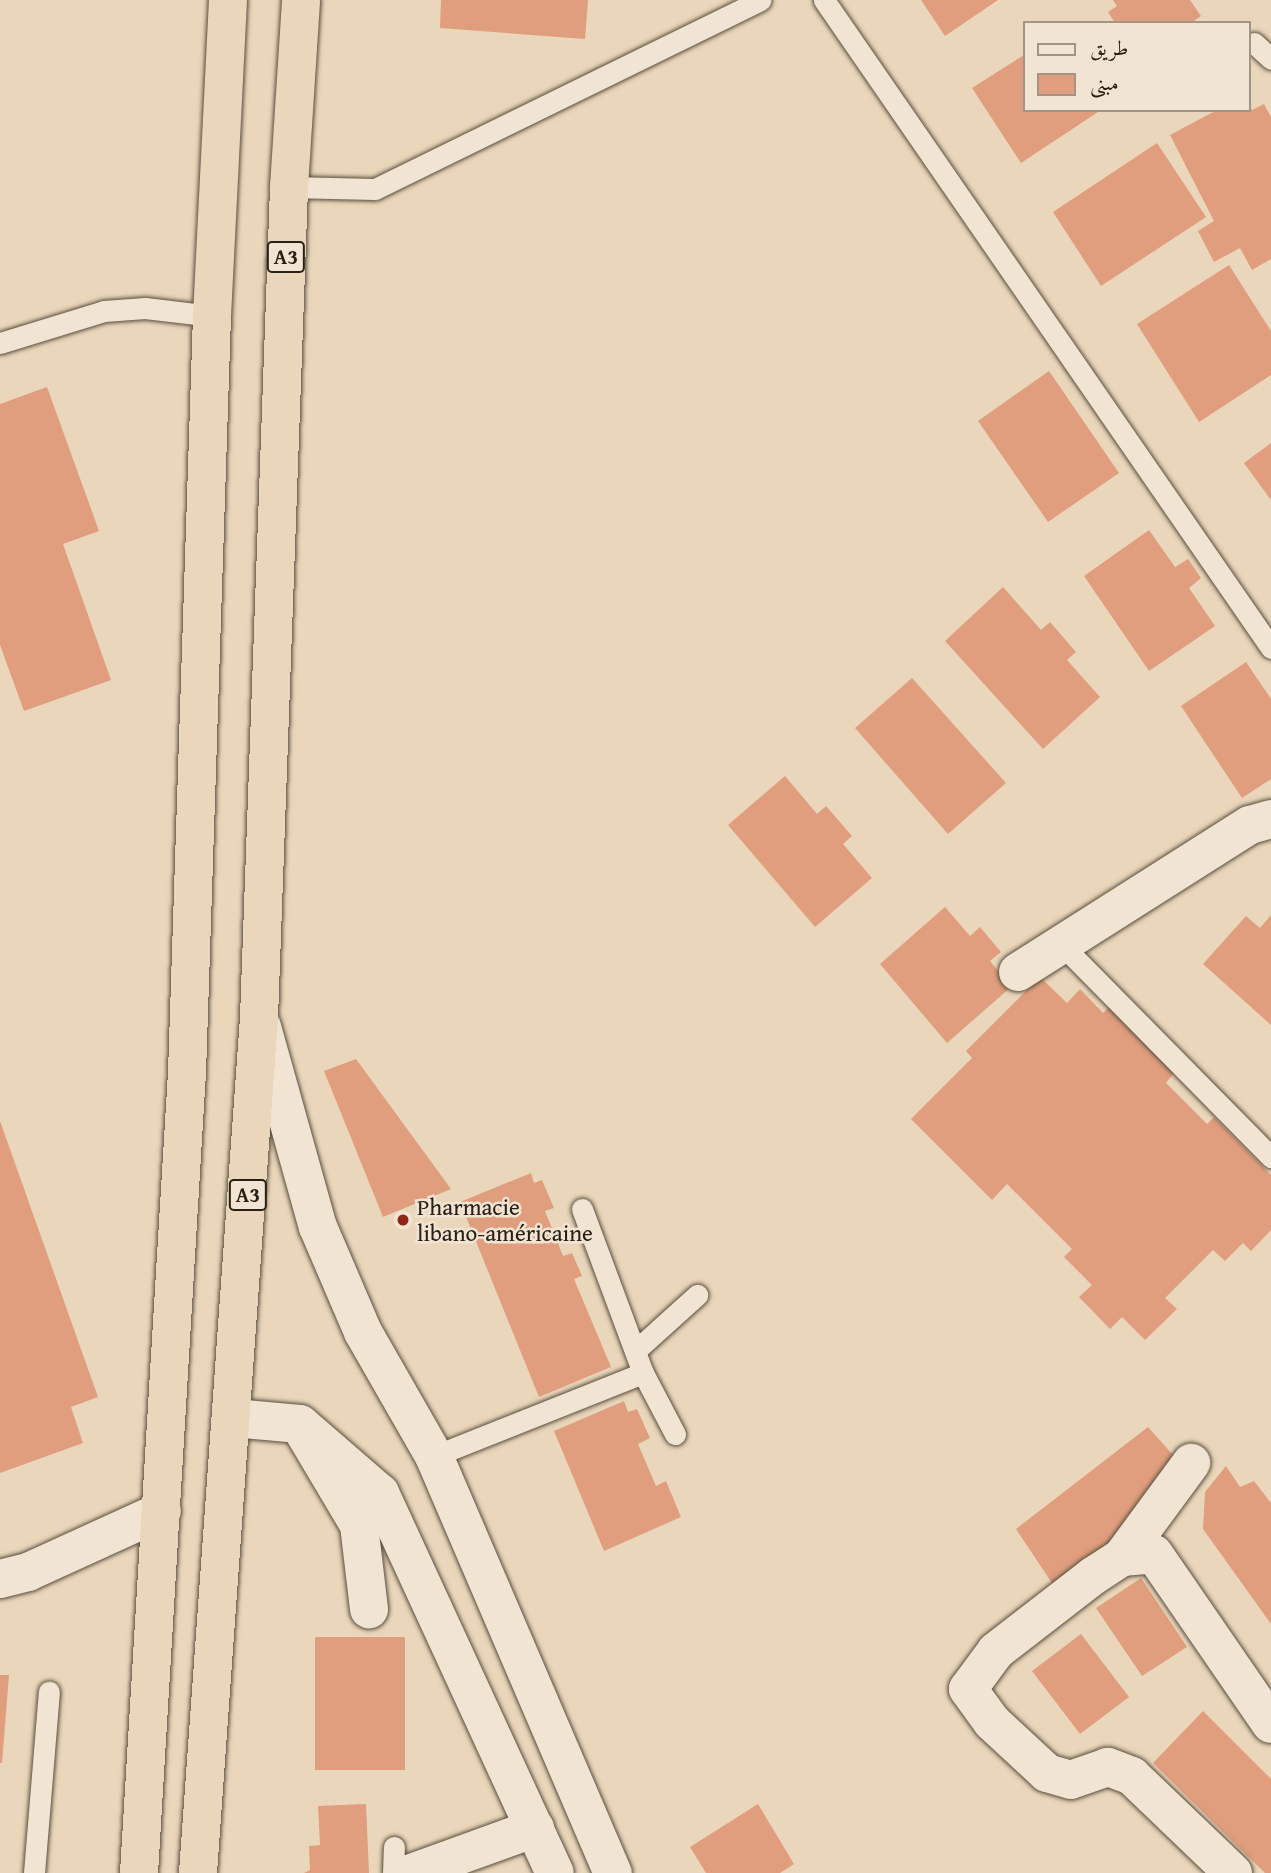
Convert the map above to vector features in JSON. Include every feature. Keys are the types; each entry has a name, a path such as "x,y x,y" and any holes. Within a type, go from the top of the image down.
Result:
{"highway":[{"path":"139,1873 187,1073 212,316 228,0"},
{"name":"A3","path":"198,1873 233,1418 259,1018 289,187 301,0"}],"street":[{"path":"1018,972 1250,825 1271,819"},
{"path":"259,1018 318,1227 363,1332 434,1456 613,1873"},
{"path":"233,1418 300,1424 380,1493 555,1873"},
{"path":"300,1424 359,1525 369,1609"},
{"path":"1191,1463 1122,1557 996,1651 968,1689 992,1722 1047,1773 1071,1780 1108,1767 1132,1776 1233,1873"},
{"path":"0,1579 28,1572 162,1511"},
{"path":"1122,1557 1154,1554 1264,1702"},
{"path":"402,1860 535,1828"}],"lane":[{"path":"289,187 375,189 760,0"},
{"path":"824,0 1271,648"},
{"path":"1254,43 1271,59"},
{"path":"0,343 104,311 145,308 212,316"},
{"path":"1060,943 1271,1157"},
{"path":"582,1209 643,1373 675,1434"},
{"path":"635,1351 697,1295"},
{"path":"434,1456 643,1373"},
{"path":"34,1873 49,1692"},
{"path":"393,1873 402,1860"}],"building":[{"path":"441,0 588,0 585,39 440,28"},
{"path":"921,0 998,0 945,36"},
{"path":"1113,0 1190,0 1201,16 1194,21 1114,21 1108,12 1117,6"},
{"path":"1023,56 1023,112 1098,112 1021,163 972,88"},
{"path":"1264,104 1271,117 1271,259 1252,270 1240,248 1214,262 1198,231 1214,221 1170,135 1213,112 1250,112 1250,107 1252,110"},
{"path":"1157,143 1206,217 1101,286 1053,212"},
{"path":"1229,265 1271,331 1271,375 1199,422 1137,324"},
{"path":"1049,371 1119,473 1048,522 978,421"},
{"path":"47,387 99,531 63,544 111,680 24,711 0,645 0,404"},
{"path":"1271,443 1271,500 1244,463"},
{"path":"1149,530 1175,567 1188,559 1201,578 1189,588 1215,626 1149,671 1084,576"},
{"path":"1003,587 1041,630 1050,622 1076,652 1067,660 1100,697 1043,749 945,641"},
{"path":"1246,662 1271,699 1271,779 1242,798 1181,706"},
{"path":"912,678 1006,783 948,834 855,728"},
{"path":"785,776 817,814 826,806 852,836 843,844 872,878 815,927 728,825"},
{"path":"945,907 970,936 980,927 1001,952 990,961 1011,987 947,1043 880,964"},
{"path":"1271,915 1271,1025 1203,964 1246,916 1260,928"},
{"path":"1040,977 1067,1003 1080,989 1103,1013 1109,1007 1174,1073 1166,1083 1207,1124 1214,1117 1271,1175 1271,1230 1251,1251 1243,1243 1225,1261 1213,1250 1165,1298 1177,1309 1145,1340 1122,1317 1110,1329 1079,1297 1092,1285 1064,1257 1072,1249 1007,1184 992,1200 911,1119 972,1058 966,1051"},
{"path":"356,1059 451,1189 383,1217 324,1071"},
{"path":"0,1121 98,1397 71,1407 83,1443 0,1473"},
{"path":"531,1173 534,1183 542,1180 554,1208 545,1211 563,1256 572,1253 582,1276 574,1279 611,1367 539,1397 460,1202"},
{"path":"624,1401 628,1412 637,1409 650,1438 638,1444 656,1486 666,1481 681,1517 604,1551 554,1431"},
{"path":"1148,1427 1173,1455 1163,1494 1056,1589 1016,1529"},
{"path":"1226,1466 1240,1487 1254,1481 1271,1503 1271,1624 1203,1529 1205,1492"},
{"path":"1141,1578 1187,1647 1142,1676 1096,1608"},
{"path":"1081,1634 1129,1697 1080,1734 1032,1671"},
{"path":"315,1637 405,1637 405,1770 315,1770"},
{"path":"0,1675 9,1675 2,1763 0,1763"},
{"path":"1203,1711 1271,1779 1271,1873 1265,1873 1153,1763"},
{"path":"366,1804 369,1873 304,1873 310,1870 309,1846 320,1845 318,1806"},
{"path":"758,1804 794,1864 780,1873 706,1873 690,1847"}],"place":[{"name":"Pharmacie libano-américaine","path":"403,1220"}]}
